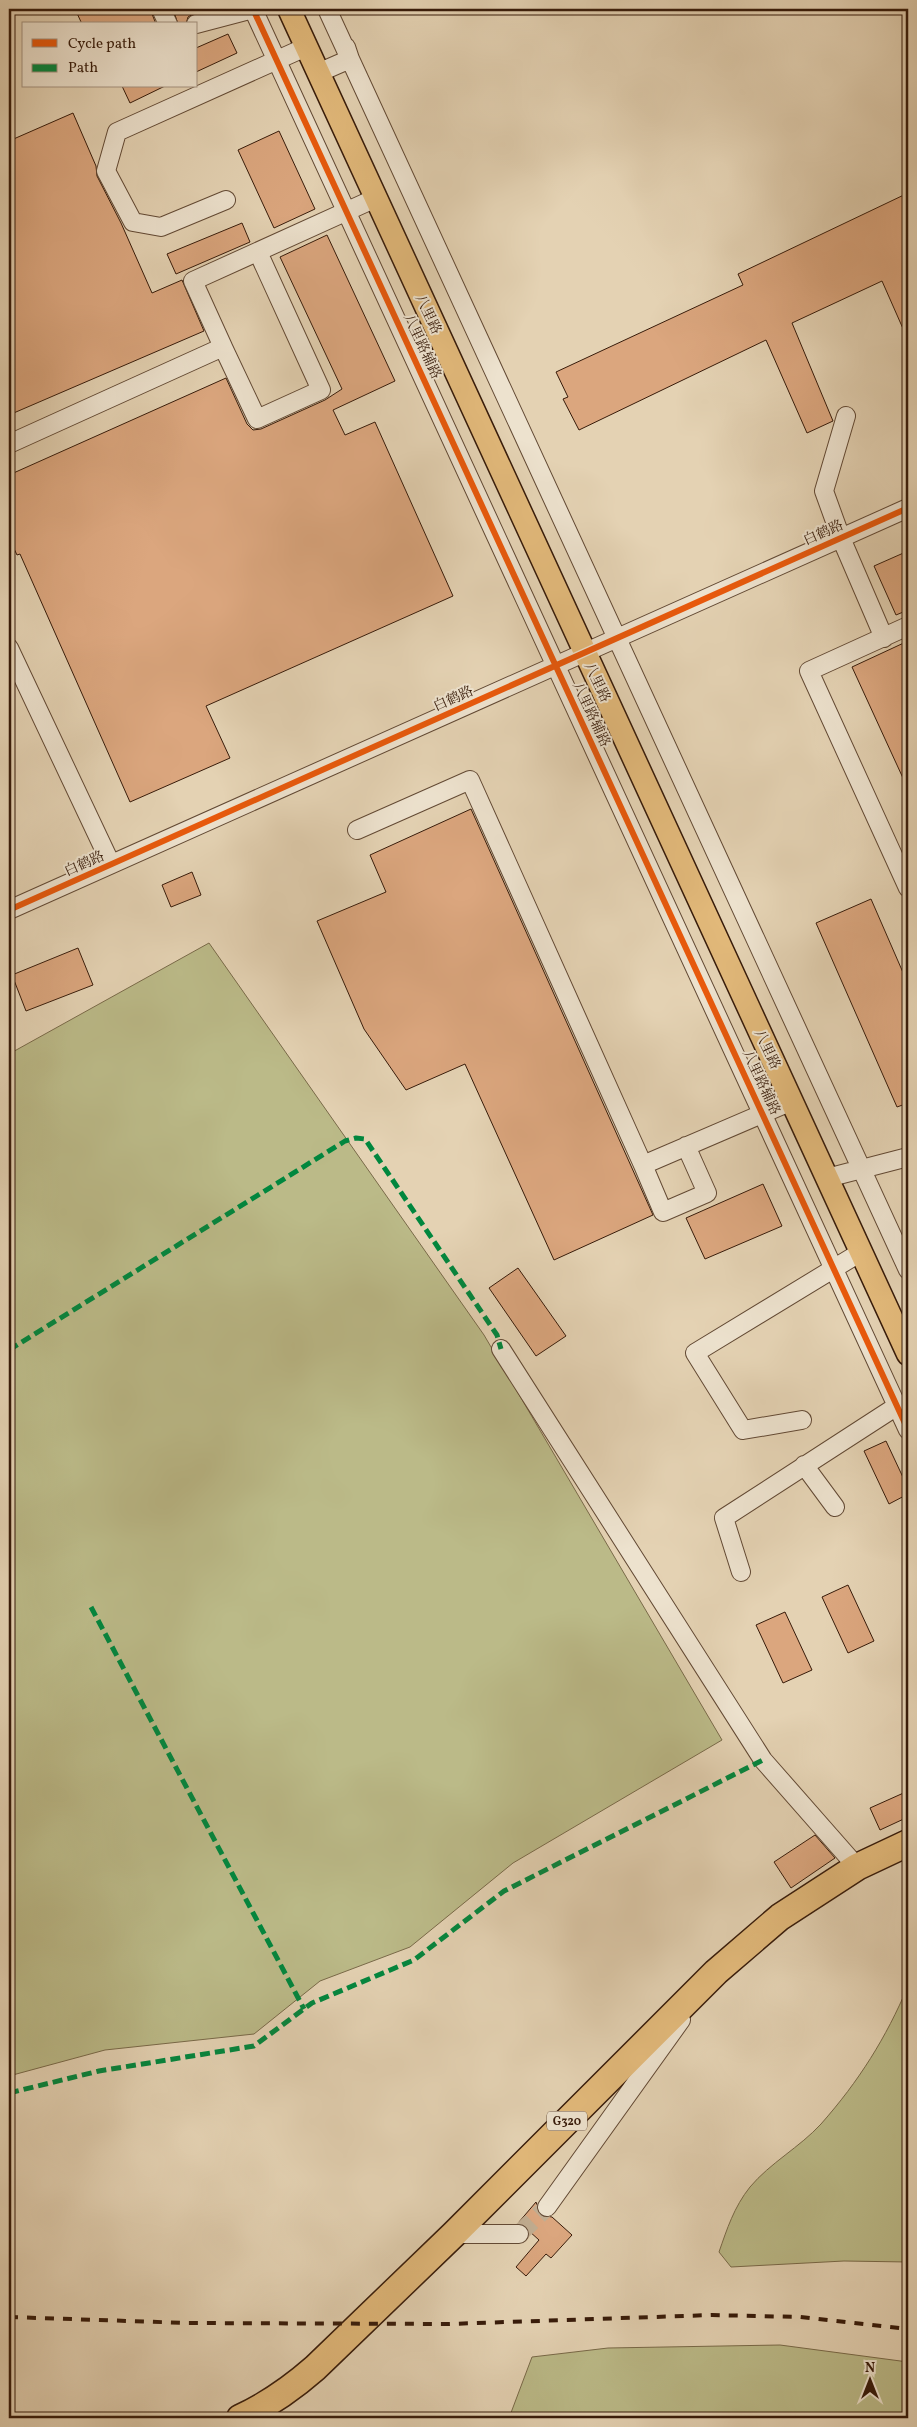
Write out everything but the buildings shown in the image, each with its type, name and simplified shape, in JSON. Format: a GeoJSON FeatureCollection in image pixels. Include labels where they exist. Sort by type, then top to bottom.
{"type":"FeatureCollection","features":[{"type":"Feature","properties":{"kind":"highway","name":"G320"},"geometry":{"type":"LineString","coordinates":[[240,2418],[266,2406],[297,2384],[454,2234],[716,1972],[780,1917],[857,1867],[908,1843]]}},
{"type":"Feature","properties":{"kind":"main road","name":"八里路"},"geometry":{"type":"LineString","coordinates":[[289,9],[908,1354]]}},
{"type":"Feature","properties":{"kind":"street"},"geometry":{"type":"LineString","coordinates":[[161,9],[167,22]]}},
{"type":"Feature","properties":{"kind":"street"},"geometry":{"type":"LineString","coordinates":[[198,23],[254,9]]}},
{"type":"Feature","properties":{"kind":"street","name":"八里路辅路"},"geometry":{"type":"LineString","coordinates":[[254,9],[908,1430]]}},
{"type":"Feature","properties":{"kind":"street"},"geometry":{"type":"LineString","coordinates":[[327,9],[908,1270]]}},
{"type":"Feature","properties":{"kind":"street"},"geometry":{"type":"LineString","coordinates":[[334,9],[350,59]]}},
{"type":"Feature","properties":{"kind":"street"},"geometry":{"type":"LineString","coordinates":[[226,200],[161,227],[133,222],[106,171],[117,132],[306,47]]}},
{"type":"Feature","properties":{"kind":"street"},"geometry":{"type":"LineString","coordinates":[[318,73],[350,59]]}},
{"type":"Feature","properties":{"kind":"street"},"geometry":{"type":"LineString","coordinates":[[258,252],[321,390],[257,419],[193,281],[376,198]]}},
{"type":"Feature","properties":{"kind":"street"},"geometry":{"type":"LineString","coordinates":[[9,444],[223,347]]}},
{"type":"Feature","properties":{"kind":"street"},"geometry":{"type":"LineString","coordinates":[[846,416],[824,491],[841,538],[884,638]]}},
{"type":"Feature","properties":{"kind":"street","name":"白鹤路"},"geometry":{"type":"LineString","coordinates":[[9,910],[908,508]]}},
{"type":"Feature","properties":{"kind":"street"},"geometry":{"type":"LineString","coordinates":[[908,626],[809,671],[903,863],[908,888]]}},
{"type":"Feature","properties":{"kind":"street"},"geometry":{"type":"LineString","coordinates":[[9,648],[111,864]]}},
{"type":"Feature","properties":{"kind":"street"},"geometry":{"type":"LineString","coordinates":[[357,830],[470,780],[663,1212],[707,1193],[686,1146]]}},
{"type":"Feature","properties":{"kind":"street"},"geometry":{"type":"LineString","coordinates":[[643,1165],[792,1101]]}},
{"type":"Feature","properties":{"kind":"street"},"geometry":{"type":"LineString","coordinates":[[827,1178],[908,1157]]}},
{"type":"Feature","properties":{"kind":"street"},"geometry":{"type":"LineString","coordinates":[[802,1420],[743,1430],[695,1352],[861,1252]]}},
{"type":"Feature","properties":{"kind":"street"},"geometry":{"type":"LineString","coordinates":[[501,1349],[763,1760],[857,1867]]}},
{"type":"Feature","properties":{"kind":"street"},"geometry":{"type":"LineString","coordinates":[[741,1572],[724,1518],[897,1406]]}},
{"type":"Feature","properties":{"kind":"street"},"geometry":{"type":"LineString","coordinates":[[804,1465],[835,1507]]}},
{"type":"Feature","properties":{"kind":"street"},"geometry":{"type":"LineString","coordinates":[[548,2207],[716,1972]]}},
{"type":"Feature","properties":{"kind":"street"},"geometry":{"type":"LineString","coordinates":[[454,2234],[519,2234]]}},
{"type":"Feature","properties":{"kind":"shaded area"},"geometry":{"type":"Polygon","coordinates":[[[209,943],[484,1335],[722,1740],[513,1863],[410,1947],[320,1981],[254,2034],[105,2050],[9,2076],[9,1054],[209,943]]]}},
{"type":"Feature","properties":{"kind":"shaded area"},"geometry":{"type":"Polygon","coordinates":[[[908,1986],[908,2262],[844,2261],[731,2267],[719,2252],[732,2218],[744,2195],[758,2178],[813,2132],[848,2092],[881,2041],[908,1986]]]}},
{"type":"Feature","properties":{"kind":"shaded area"},"geometry":{"type":"Polygon","coordinates":[[[780,2345],[908,2362],[908,2418],[509,2418],[532,2357],[608,2348],[780,2345]]]}},
{"type":"Feature","properties":{"kind":"tunnel"},"geometry":{"type":"LineString","coordinates":[[519,2234],[547,2207]]}},
{"type":"Feature","properties":{"kind":"railway"},"geometry":{"type":"LineString","coordinates":[[9,2317],[188,2323],[449,2324],[712,2315],[800,2317],[908,2329]]}},
{"type":"Feature","properties":{"kind":"marked path"},"geometry":{"type":"LineString","coordinates":[[9,1350],[345,1141],[356,1138],[365,1139],[497,1335],[501,1349]]}},
{"type":"Feature","properties":{"kind":"marked path"},"geometry":{"type":"LineString","coordinates":[[91,1607],[304,2009]]}},
{"type":"Feature","properties":{"kind":"marked path"},"geometry":{"type":"LineString","coordinates":[[9,2093],[99,2071],[254,2046],[312,2003],[414,1960],[504,1891],[763,1760]]}},
{"type":"Feature","properties":{"kind":"cycle path"},"geometry":{"type":"LineString","coordinates":[[253,9],[908,1430]]}},
{"type":"Feature","properties":{"kind":"cycle path"},"geometry":{"type":"LineString","coordinates":[[9,910],[908,508]]}}]}
